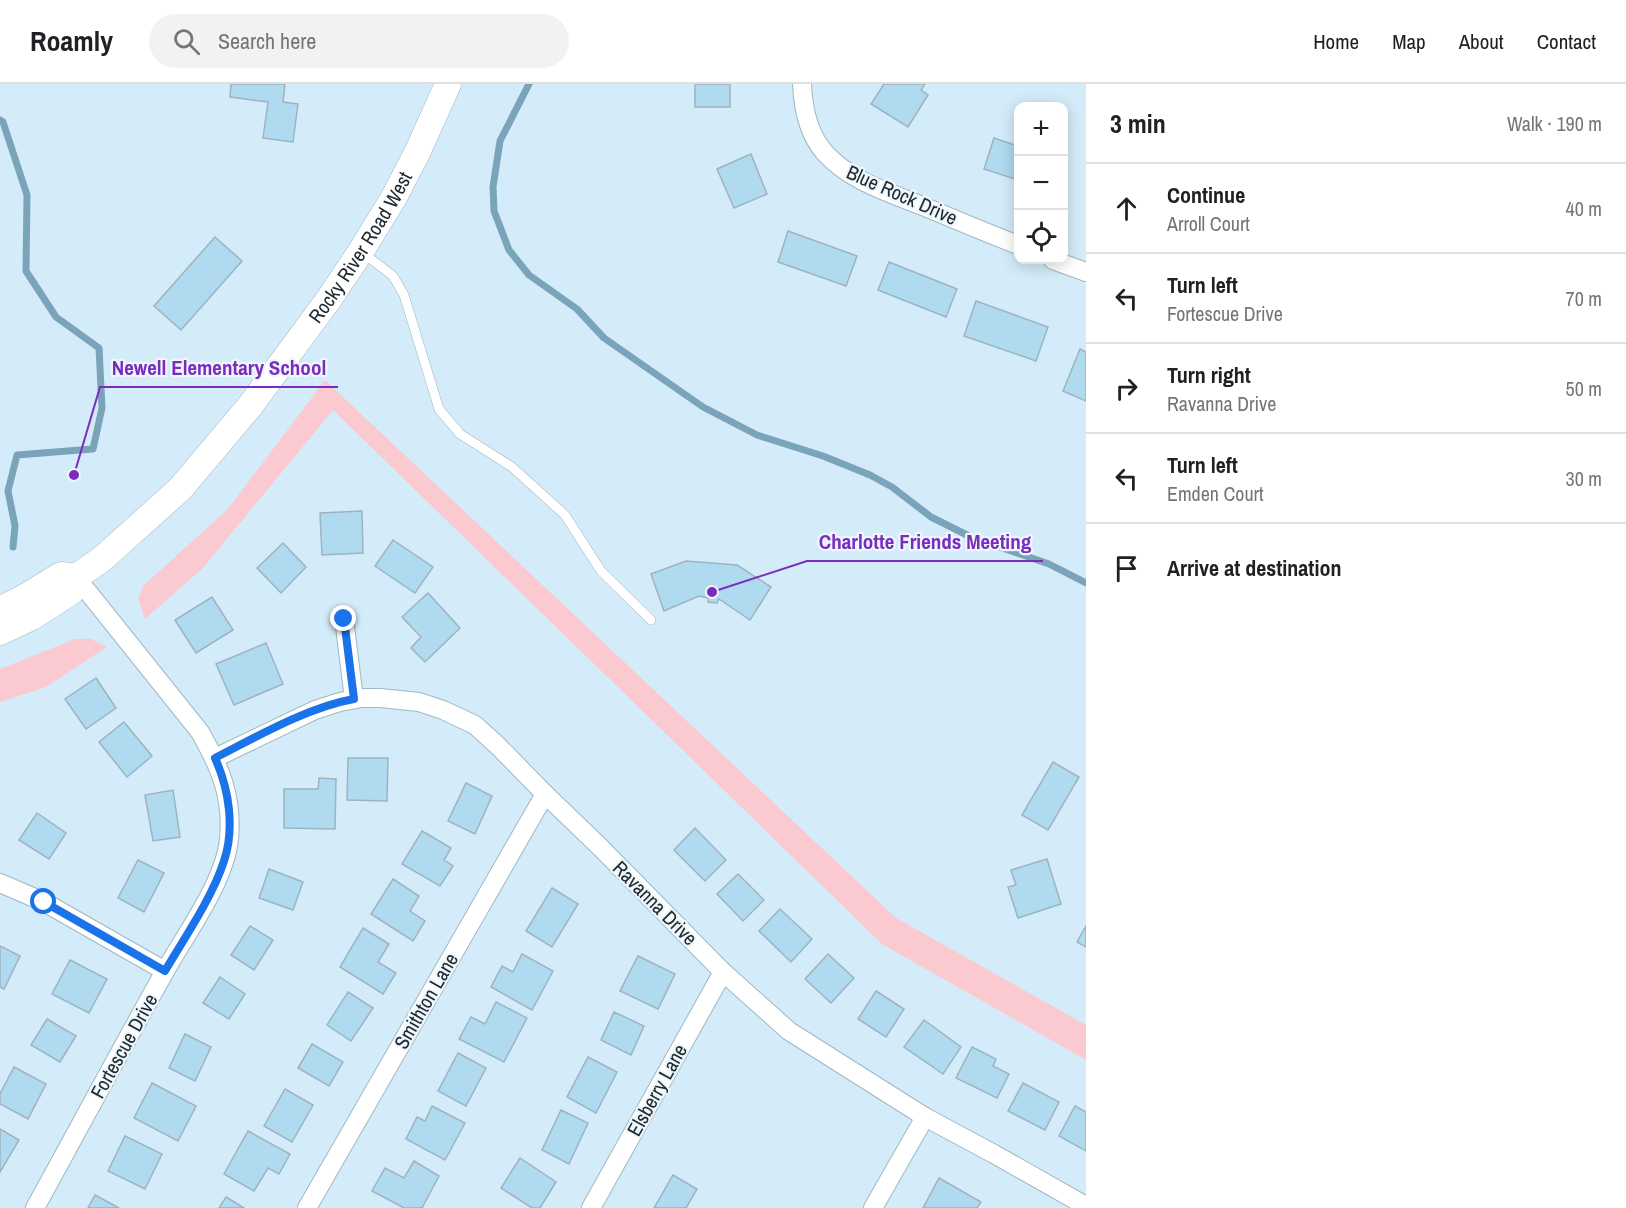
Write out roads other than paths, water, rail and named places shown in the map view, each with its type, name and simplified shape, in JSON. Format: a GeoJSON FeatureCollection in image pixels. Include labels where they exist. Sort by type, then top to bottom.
{"type":"FeatureCollection","features":[{"type":"Feature","properties":{"kind":"street","name":"Rocky River Road West"},"geometry":{"type":"LineString","coordinates":[[0,632],[32,617],[71,592],[76,577],[102,559],[180,489],[249,406],[329,299],[361,251],[393,199],[417,153],[448,84]]}},
{"type":"Feature","properties":{"kind":"street","name":"Blue Rock Drive"},"geometry":{"type":"LineString","coordinates":[[802,84],[804,110],[811,130],[824,152],[843,170],[854,177],[1014,243]]}},
{"type":"Feature","properties":{"kind":"street"},"geometry":{"type":"LineString","coordinates":[[1064,264],[1086,272]]}},
{"type":"Feature","properties":{"kind":"street","name":"Rocky River Road West"},"geometry":{"type":"LineString","coordinates":[[0,610],[61,575],[76,577]]}},
{"type":"Feature","properties":{"kind":"street","name":"Fortescue Drive"},"geometry":{"type":"LineString","coordinates":[[35,1208],[212,890],[224,861],[229,840],[227,794],[220,769],[200,732],[76,577]]}},
{"type":"Feature","properties":{"kind":"street"},"geometry":{"type":"LineString","coordinates":[[344,619],[354,699]]}},
{"type":"Feature","properties":{"kind":"street","name":"Ravanna Drive"},"geometry":{"type":"LineString","coordinates":[[215,758],[315,710],[354,699],[380,698],[419,702],[475,725],[723,972],[789,1031],[925,1117],[1086,1206]]}},
{"type":"Feature","properties":{"kind":"street","name":"Smithton Lane"},"geometry":{"type":"LineString","coordinates":[[307,1208],[545,794]]}},
{"type":"Feature","properties":{"kind":"street"},"geometry":{"type":"LineString","coordinates":[[0,883],[44,902],[165,971]]}},
{"type":"Feature","properties":{"kind":"street","name":"Elsberry Lane"},"geometry":{"type":"LineString","coordinates":[[591,1208],[723,972]]}},
{"type":"Feature","properties":{"kind":"street"},"geometry":{"type":"LineString","coordinates":[[873,1208],[925,1117]]}},
{"type":"Feature","properties":{"kind":"lane"},"geometry":{"type":"LineString","coordinates":[[361,251],[393,276],[404,295],[439,409],[460,434],[512,467],[565,515],[601,571],[651,620]]}},
{"type":"Feature","properties":{"kind":"waterway"},"geometry":{"type":"LineString","coordinates":[[529,84],[500,141],[493,187],[494,211],[509,250],[529,275],[577,309],[604,338],[703,407],[757,435],[823,456],[870,475],[892,487],[931,517],[971,537],[1049,564],[1086,583]]}},
{"type":"Feature","properties":{"kind":"waterway"},"geometry":{"type":"LineString","coordinates":[[0,120],[3,122],[27,195],[26,271],[56,317],[99,348],[102,408],[93,449],[17,455],[8,491],[15,526],[13,547]]}},
{"type":"Feature","properties":{"kind":"place","name":"Newell Elementary School"},"geometry":{"type":"Point","coordinates":[74,475]}},
{"type":"Feature","properties":{"kind":"place","name":"Charlotte Friends Meeting"},"geometry":{"type":"Point","coordinates":[712,592]}}]}
